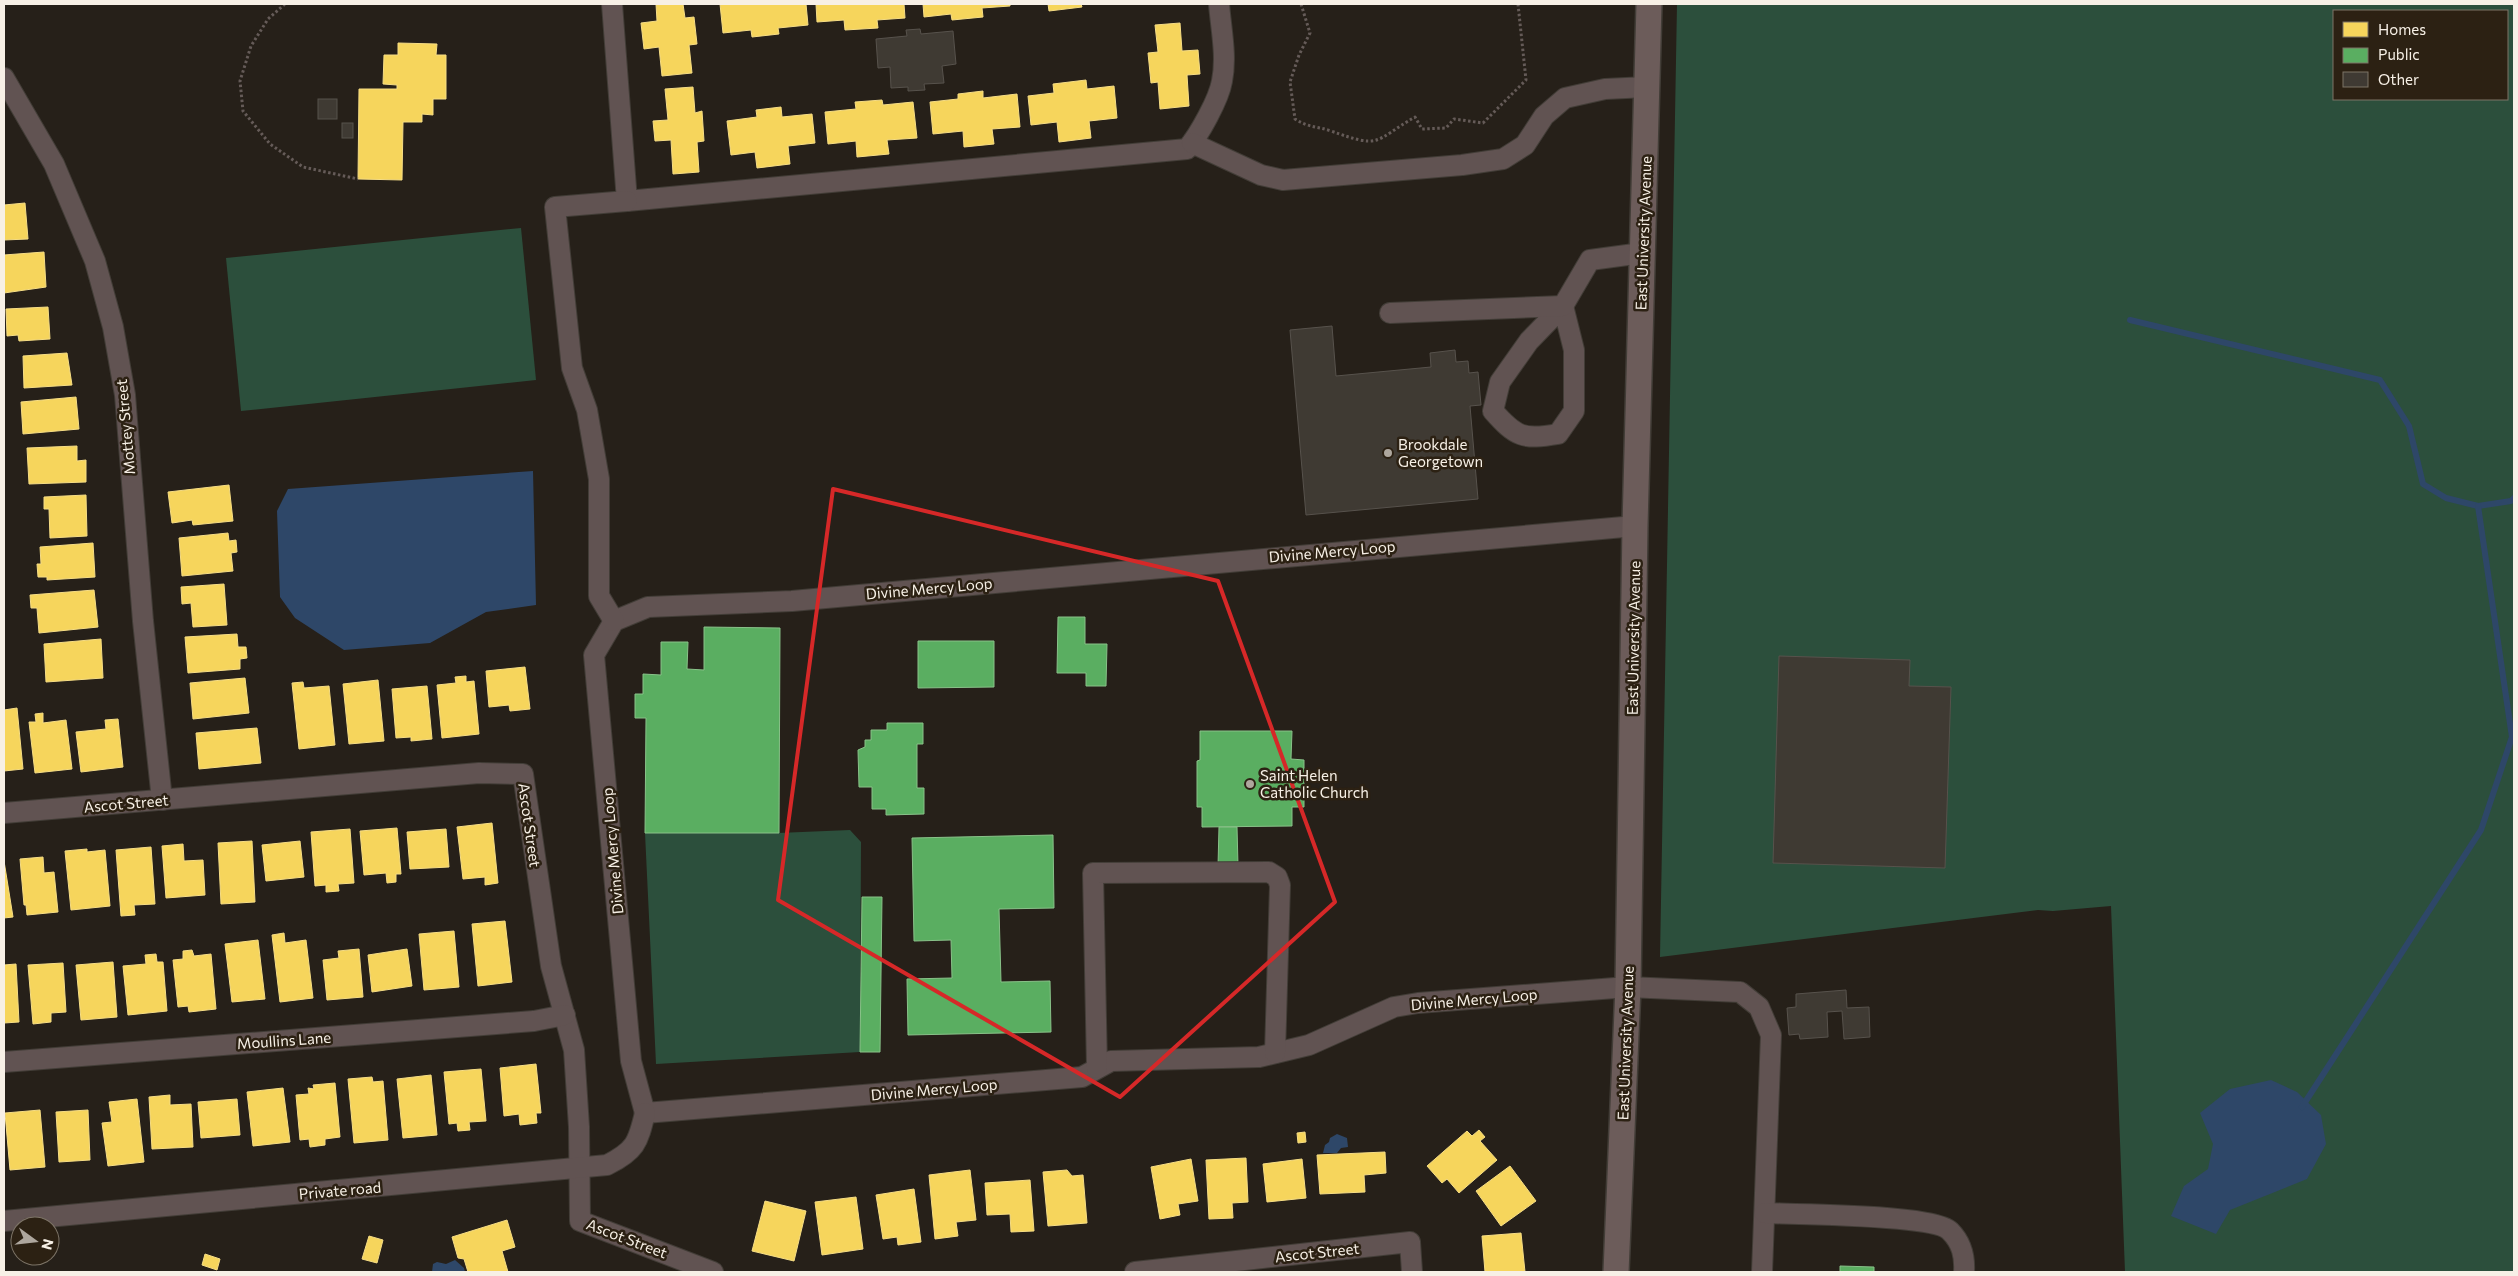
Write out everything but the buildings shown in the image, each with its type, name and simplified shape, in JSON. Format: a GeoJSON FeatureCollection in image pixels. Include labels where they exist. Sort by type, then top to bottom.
{"type":"FeatureCollection","features":[{"type":"Feature","properties":{"kind":"main road","name":"East University Avenue"},"geometry":{"type":"LineString","coordinates":[[1616,1272],[1628,987],[1635,526],[1649,4]]}},
{"type":"Feature","properties":{"kind":"street"},"geometry":{"type":"LineString","coordinates":[[612,4],[627,201]]}},
{"type":"Feature","properties":{"kind":"street"},"geometry":{"type":"LineString","coordinates":[[614,621],[599,596],[600,479],[587,410],[572,368],[555,207],[1186,149],[1198,135],[1222,82],[1224,62],[1219,4]]}},
{"type":"Feature","properties":{"kind":"street","name":"Mottey Street"},"geometry":{"type":"LineString","coordinates":[[4,78],[54,164],[95,261],[113,327],[125,395],[142,611],[162,800]]}},
{"type":"Feature","properties":{"kind":"street"},"geometry":{"type":"LineString","coordinates":[[1192,142],[1261,175],[1283,180],[1462,165],[1503,159],[1525,145],[1544,116],[1566,98],[1605,89],[1647,87]]}},
{"type":"Feature","properties":{"kind":"street"},"geometry":{"type":"LineString","coordinates":[[1563,306],[1574,350],[1574,411],[1558,434],[1532,439],[1509,429],[1493,411],[1500,382],[1529,341],[1563,306],[1590,260],[1642,253]]}},
{"type":"Feature","properties":{"kind":"street"},"geometry":{"type":"LineString","coordinates":[[1390,313],[1563,306]]}},
{"type":"Feature","properties":{"kind":"street","name":"Divine Mercy Loop"},"geometry":{"type":"LineString","coordinates":[[1635,526],[1346,550],[792,601],[648,607],[614,621],[594,655],[631,1061],[645,1113],[1082,1077],[1111,1061],[1259,1056],[1309,1045],[1394,1007],[1418,1003],[1628,987],[1740,992],[1759,1007],[1771,1034],[1762,1272]]}},
{"type":"Feature","properties":{"kind":"street","name":"Ascot Street"},"geometry":{"type":"LineString","coordinates":[[4,813],[478,773],[523,774],[551,966],[574,1050],[580,1221],[713,1272]]}},
{"type":"Feature","properties":{"kind":"street"},"geometry":{"type":"LineString","coordinates":[[1097,1068],[1093,873],[1269,872],[1277,877],[1280,885],[1275,1052]]}},
{"type":"Feature","properties":{"kind":"street","name":"Moullins Lane"},"geometry":{"type":"LineString","coordinates":[[4,1062],[534,1021],[565,1015]]}},
{"type":"Feature","properties":{"kind":"street","name":"Private road"},"geometry":{"type":"LineString","coordinates":[[4,1221],[607,1165],[626,1155],[638,1140],[645,1113]]}},
{"type":"Feature","properties":{"kind":"street"},"geometry":{"type":"LineString","coordinates":[[1765,1213],[1924,1220],[1949,1229],[1965,1253],[1964,1272]]}},
{"type":"Feature","properties":{"kind":"street","name":"Ascot Street"},"geometry":{"type":"LineString","coordinates":[[1135,1272],[1410,1242],[1412,1272]]}},
{"type":"Feature","properties":{"kind":"path"},"geometry":{"type":"LineString","coordinates":[[285,4],[268,19],[251,46],[240,81],[243,111],[270,144],[303,167],[358,179]]}},
{"type":"Feature","properties":{"kind":"path"},"geometry":{"type":"LineString","coordinates":[[1302,4],[1310,33],[1299,55],[1290,82],[1295,119],[1308,127],[1330,130],[1347,138],[1368,142],[1382,140],[1415,117],[1422,128],[1446,128],[1454,119],[1482,123],[1526,80],[1518,4]]}},
{"type":"Feature","properties":{"kind":"highlighted area"},"geometry":{"type":"Polygon","coordinates":[[[833,489],[1218,581],[1335,902],[1120,1097],[778,900],[833,489]]]}},
{"type":"Feature","properties":{"kind":"green space"},"geometry":{"type":"Polygon","coordinates":[[[1677,4],[2514,4],[2514,1272],[2125,1272],[2111,906],[2053,911],[2038,910],[1660,957],[1677,4]]]}},
{"type":"Feature","properties":{"kind":"green space"},"geometry":{"type":"Polygon","coordinates":[[[521,228],[536,380],[241,411],[226,258],[521,228]]]}},
{"type":"Feature","properties":{"kind":"green space"},"geometry":{"type":"Polygon","coordinates":[[[850,830],[861,842],[860,1052],[656,1064],[645,833],[778,833],[850,830]]]}},
{"type":"Feature","properties":{"kind":"water"},"geometry":{"type":"Polygon","coordinates":[[[533,471],[536,605],[486,612],[430,643],[344,650],[295,618],[280,597],[277,511],[288,489],[533,471]]]}},
{"type":"Feature","properties":{"kind":"water"},"geometry":{"type":"Polygon","coordinates":[[[2271,1080],[2297,1092],[2321,1115],[2326,1144],[2307,1179],[2230,1210],[2216,1234],[2171,1216],[2184,1186],[2208,1169],[2213,1144],[2200,1113],[2230,1089],[2271,1080]]]}},
{"type":"Feature","properties":{"kind":"water"},"geometry":{"type":"Polygon","coordinates":[[[1337,1134],[1347,1138],[1348,1147],[1341,1148],[1337,1153],[1323,1153],[1325,1145],[1329,1142],[1330,1138],[1337,1134]]]}},
{"type":"Feature","properties":{"kind":"water"},"geometry":{"type":"Polygon","coordinates":[[[455,1260],[464,1268],[465,1272],[432,1272],[433,1264],[437,1262],[446,1264],[455,1260]]]}},
{"type":"Feature","properties":{"kind":"waterway"},"geometry":{"type":"LineString","coordinates":[[2130,320],[2380,380],[2409,426],[2423,484],[2446,498],[2478,506],[2511,501],[2514,498]]}},
{"type":"Feature","properties":{"kind":"waterway"},"geometry":{"type":"LineString","coordinates":[[2302,1107],[2481,830],[2512,737],[2478,506]]}},
{"type":"Feature","properties":{"kind":"place","name":"Brookdale Georgetown"},"geometry":{"type":"Point","coordinates":[1388,453]}},
{"type":"Feature","properties":{"kind":"place","name":"Saint Helen Catholic Church"},"geometry":{"type":"Point","coordinates":[1250,784]}}]}
